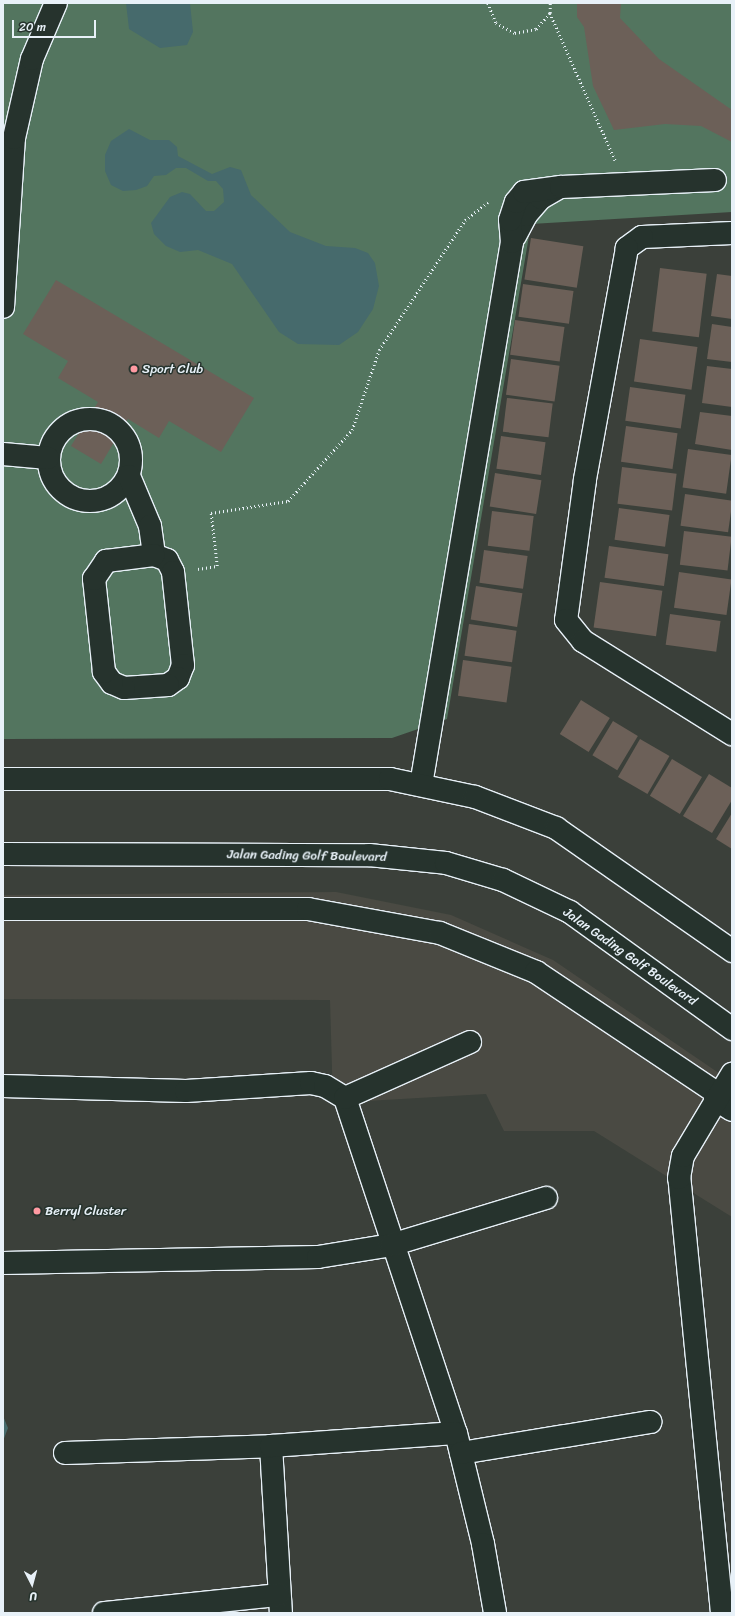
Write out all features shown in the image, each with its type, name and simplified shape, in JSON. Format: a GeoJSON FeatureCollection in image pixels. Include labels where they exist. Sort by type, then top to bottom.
{"type":"FeatureCollection","features":[{"type":"Feature","properties":{"kind":"street"},"geometry":{"type":"LineString","coordinates":[[3,307],[14,138],[32,59],[56,3]]}},
{"type":"Feature","properties":{"kind":"street"},"geometry":{"type":"LineString","coordinates":[[421,785],[512,242],[526,215],[541,198],[561,187],[625,182],[715,180]]}},
{"type":"Feature","properties":{"kind":"street"},"geometry":{"type":"LineString","coordinates":[[732,232],[642,236],[627,248],[585,480],[566,620],[583,641],[732,734]]}},
{"type":"Feature","properties":{"kind":"street"},"geometry":{"type":"LineString","coordinates":[[91,418],[107,422],[120,431],[129,445],[132,460],[129,476],[117,492],[106,498],[80,501],[63,492],[51,477],[48,458],[52,443],[61,430],[75,421],[91,418]]}},
{"type":"Feature","properties":{"kind":"street"},"geometry":{"type":"LineString","coordinates":[[3,454],[48,458]]}},
{"type":"Feature","properties":{"kind":"street"},"geometry":{"type":"LineString","coordinates":[[129,476],[150,526],[154,555]]}},
{"type":"Feature","properties":{"kind":"street"},"geometry":{"type":"LineString","coordinates":[[154,555],[167,560],[173,572],[184,665],[178,678],[168,685],[146,687],[124,688],[112,683],[104,672],[94,578],[106,561],[154,555]]}},
{"type":"Feature","properties":{"kind":"street"},"geometry":{"type":"LineString","coordinates":[[3,779],[390,779],[475,797],[556,828],[732,951]]}},
{"type":"Feature","properties":{"kind":"street","name":"Jalan Gading Golf Boulevard"},"geometry":{"type":"LineString","coordinates":[[3,854],[369,855],[446,863],[503,880],[570,912],[732,1029]]}},
{"type":"Feature","properties":{"kind":"street"},"geometry":{"type":"LineString","coordinates":[[3,909],[308,909],[440,933],[536,972],[722,1101]]}},
{"type":"Feature","properties":{"kind":"street"},"geometry":{"type":"LineString","coordinates":[[345,1098],[470,1042]]}},
{"type":"Feature","properties":{"kind":"street"},"geometry":{"type":"LineString","coordinates":[[722,1613],[679,1178],[683,1156],[722,1101],[732,1074]]}},
{"type":"Feature","properties":{"kind":"street"},"geometry":{"type":"LineString","coordinates":[[3,1086],[186,1090],[312,1083],[325,1086],[345,1098],[391,1245],[459,1443],[484,1544],[495,1613]]}},
{"type":"Feature","properties":{"kind":"street"},"geometry":{"type":"LineString","coordinates":[[3,1262],[318,1257],[391,1245],[546,1198]]}},
{"type":"Feature","properties":{"kind":"street"},"geometry":{"type":"LineString","coordinates":[[65,1453],[271,1446],[459,1443],[650,1422]]}},
{"type":"Feature","properties":{"kind":"street"},"geometry":{"type":"LineString","coordinates":[[104,1613],[280,1604],[271,1446]]}},
{"type":"Feature","properties":{"kind":"path"},"geometry":{"type":"LineString","coordinates":[[488,3],[496,22],[515,33],[536,29],[550,13]]}},
{"type":"Feature","properties":{"kind":"path"},"geometry":{"type":"LineString","coordinates":[[550,3],[550,13],[625,182]]}},
{"type":"Feature","properties":{"kind":"path"},"geometry":{"type":"LineString","coordinates":[[173,572],[216,566],[211,513],[288,501],[352,430],[379,350],[465,220],[490,201]]}},
{"type":"Feature","properties":{"kind":"shaded area"},"geometry":{"type":"Polygon","coordinates":[[[336,892],[451,915],[553,960],[732,1082],[732,1217],[594,1131],[504,1131],[486,1094],[333,1103],[330,1000],[3,999],[3,895],[336,892]]]}},
{"type":"Feature","properties":{"kind":"green space"},"geometry":{"type":"Polygon","coordinates":[[[3,3],[732,3],[732,212],[531,224],[447,719],[392,738],[3,739],[3,3]]]}},
{"type":"Feature","properties":{"kind":"water"},"geometry":{"type":"Polygon","coordinates":[[[126,3],[190,3],[193,32],[187,45],[160,48],[129,29],[126,3]]]}},
{"type":"Feature","properties":{"kind":"water"},"geometry":{"type":"Polygon","coordinates":[[[129,129],[150,140],[169,140],[177,147],[178,156],[212,174],[230,167],[241,170],[251,195],[290,232],[326,246],[355,248],[368,253],[375,263],[379,286],[373,309],[358,332],[339,345],[298,344],[279,332],[232,264],[198,250],[180,252],[166,246],[154,234],[151,223],[170,197],[182,192],[190,194],[206,211],[214,211],[224,202],[223,189],[216,181],[208,181],[186,168],[176,168],[166,175],[154,176],[147,186],[136,190],[123,191],[111,185],[105,171],[105,155],[111,141],[129,129]]]}},
{"type":"Feature","properties":{"kind":"water"},"geometry":{"type":"Polygon","coordinates":[[[3,1416],[8,1428],[3,1441],[3,1416]]]}},
{"type":"Feature","properties":{"kind":"building"},"geometry":{"type":"Polygon","coordinates":[[[577,3],[621,3],[620,18],[659,59],[732,110],[732,142],[701,126],[665,124],[614,130],[593,86],[584,27],[577,17],[577,3]]]}},
{"type":"Feature","properties":{"kind":"building"},"geometry":{"type":"Polygon","coordinates":[[[531,238],[583,246],[577,288],[524,279],[531,238]]]}},
{"type":"Feature","properties":{"kind":"building"},"geometry":{"type":"Polygon","coordinates":[[[660,268],[707,274],[699,337],[652,332],[660,268]]]}},
{"type":"Feature","properties":{"kind":"building"},"geometry":{"type":"Polygon","coordinates":[[[717,274],[732,276],[732,319],[711,316],[717,274]]]}},
{"type":"Feature","properties":{"kind":"building","name":"Sport Club"},"geometry":{"type":"Polygon","coordinates":[[[56,280],[254,398],[221,452],[169,421],[159,438],[128,419],[101,464],[71,446],[98,402],[58,378],[68,361],[23,334],[56,280]]]}},
{"type":"Feature","properties":{"kind":"building"},"geometry":{"type":"Polygon","coordinates":[[[523,284],[574,291],[569,324],[518,317],[523,284]]]}},
{"type":"Feature","properties":{"kind":"building"},"geometry":{"type":"Polygon","coordinates":[[[515,320],[565,327],[560,362],[510,355],[515,320]]]}},
{"type":"Feature","properties":{"kind":"building"},"geometry":{"type":"Polygon","coordinates":[[[712,324],[732,327],[732,362],[707,359],[712,324]]]}},
{"type":"Feature","properties":{"kind":"building"},"geometry":{"type":"Polygon","coordinates":[[[640,339],[697,347],[691,390],[634,382],[640,339]]]}},
{"type":"Feature","properties":{"kind":"building"},"geometry":{"type":"Polygon","coordinates":[[[511,359],[560,366],[555,401],[506,395],[511,359]]]}},
{"type":"Feature","properties":{"kind":"building"},"geometry":{"type":"Polygon","coordinates":[[[707,366],[732,369],[732,407],[702,403],[707,366]]]}},
{"type":"Feature","properties":{"kind":"building"},"geometry":{"type":"Polygon","coordinates":[[[630,387],[685,395],[681,428],[625,421],[630,387]]]}},
{"type":"Feature","properties":{"kind":"building"},"geometry":{"type":"Polygon","coordinates":[[[507,398],[553,404],[549,437],[503,432],[507,398]]]}},
{"type":"Feature","properties":{"kind":"building"},"geometry":{"type":"Polygon","coordinates":[[[700,412],[732,416],[732,450],[695,444],[700,412]]]}},
{"type":"Feature","properties":{"kind":"building"},"geometry":{"type":"Polygon","coordinates":[[[626,426],[677,433],[672,469],[621,462],[626,426]]]}},
{"type":"Feature","properties":{"kind":"building"},"geometry":{"type":"Polygon","coordinates":[[[501,436],[546,442],[541,475],[496,469],[501,436]]]}},
{"type":"Feature","properties":{"kind":"building"},"geometry":{"type":"Polygon","coordinates":[[[688,449],[732,455],[726,494],[683,488],[688,449]]]}},
{"type":"Feature","properties":{"kind":"building"},"geometry":{"type":"Polygon","coordinates":[[[622,467],[677,474],[672,510],[617,504],[622,467]]]}},
{"type":"Feature","properties":{"kind":"building"},"geometry":{"type":"Polygon","coordinates":[[[495,473],[541,480],[536,514],[490,507],[495,473]]]}},
{"type":"Feature","properties":{"kind":"building"},"geometry":{"type":"Polygon","coordinates":[[[685,494],[732,501],[728,532],[681,526],[685,494]]]}},
{"type":"Feature","properties":{"kind":"building"},"geometry":{"type":"Polygon","coordinates":[[[619,508],[670,515],[665,547],[615,540],[619,508]]]}},
{"type":"Feature","properties":{"kind":"building"},"geometry":{"type":"Polygon","coordinates":[[[492,511],[534,516],[529,551],[488,546],[492,511]]]}},
{"type":"Feature","properties":{"kind":"building"},"geometry":{"type":"Polygon","coordinates":[[[684,531],[732,537],[727,571],[680,565],[684,531]]]}},
{"type":"Feature","properties":{"kind":"building"},"geometry":{"type":"Polygon","coordinates":[[[609,546],[668,554],[664,586],[605,578],[609,546]]]}},
{"type":"Feature","properties":{"kind":"building"},"geometry":{"type":"Polygon","coordinates":[[[484,550],[528,556],[523,589],[479,583],[484,550]]]}},
{"type":"Feature","properties":{"kind":"building"},"geometry":{"type":"Polygon","coordinates":[[[679,572],[731,579],[726,615],[674,608],[679,572]]]}},
{"type":"Feature","properties":{"kind":"building"},"geometry":{"type":"Polygon","coordinates":[[[600,582],[662,591],[656,636],[594,628],[600,582]]]}},
{"type":"Feature","properties":{"kind":"building"},"geometry":{"type":"Polygon","coordinates":[[[476,586],[522,593],[517,627],[471,620],[476,586]]]}},
{"type":"Feature","properties":{"kind":"building"},"geometry":{"type":"Polygon","coordinates":[[[670,614],[721,621],[716,652],[666,645],[670,614]]]}},
{"type":"Feature","properties":{"kind":"building"},"geometry":{"type":"Polygon","coordinates":[[[469,624],[517,631],[512,662],[465,656],[469,624]]]}},
{"type":"Feature","properties":{"kind":"building"},"geometry":{"type":"Polygon","coordinates":[[[463,660],[512,667],[507,702],[458,696],[463,660]]]}},
{"type":"Feature","properties":{"kind":"building"},"geometry":{"type":"Polygon","coordinates":[[[581,700],[610,718],[589,752],[560,734],[581,700]]]}},
{"type":"Feature","properties":{"kind":"building"},"geometry":{"type":"Polygon","coordinates":[[[613,721],[638,736],[617,770],[592,755],[613,721]]]}},
{"type":"Feature","properties":{"kind":"building"},"geometry":{"type":"Polygon","coordinates":[[[640,739],[669,756],[647,794],[618,777],[640,739]]]}},
{"type":"Feature","properties":{"kind":"building"},"geometry":{"type":"Polygon","coordinates":[[[672,759],[702,777],[680,814],[650,796],[672,759]]]}},
{"type":"Feature","properties":{"kind":"building"},"geometry":{"type":"Polygon","coordinates":[[[709,774],[732,788],[732,800],[712,833],[683,816],[709,774]]]}},
{"type":"Feature","properties":{"kind":"building"},"geometry":{"type":"Polygon","coordinates":[[[732,813],[732,849],[716,839],[732,813]]]}},
{"type":"Feature","properties":{"kind":"place","name":"Sport Club"},"geometry":{"type":"Point","coordinates":[134,369]}},
{"type":"Feature","properties":{"kind":"place","name":"Berryl Cluster"},"geometry":{"type":"Point","coordinates":[37,1211]}}]}
